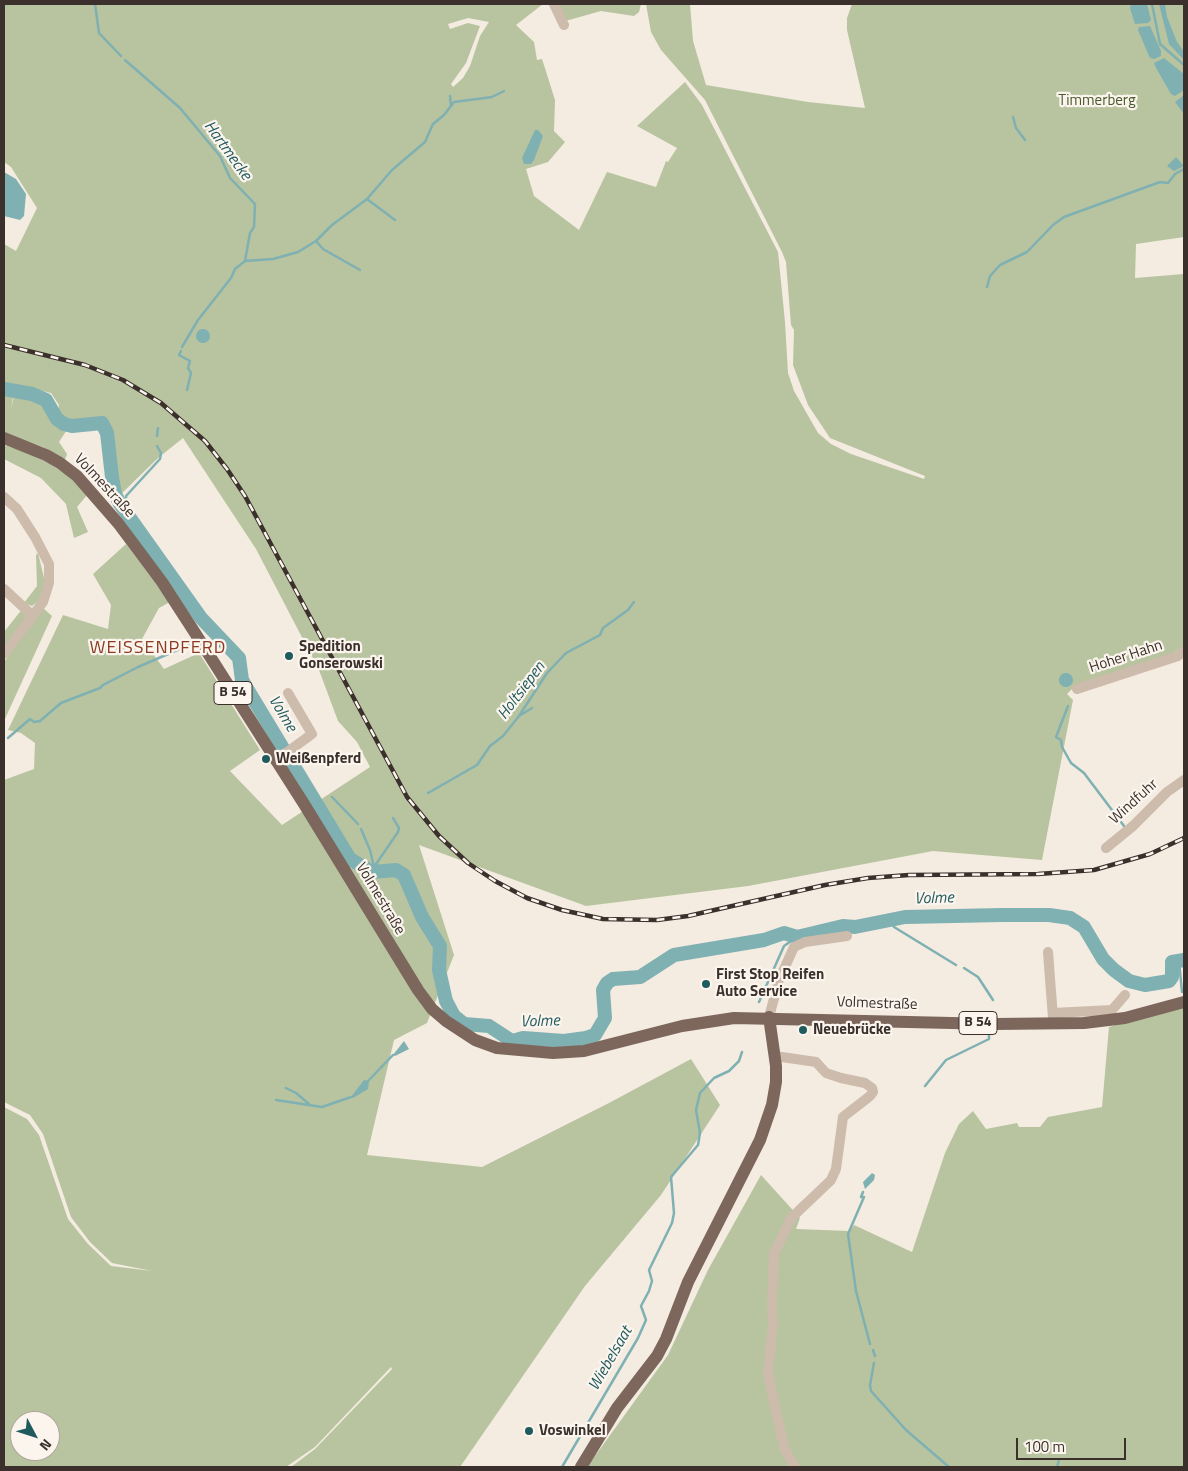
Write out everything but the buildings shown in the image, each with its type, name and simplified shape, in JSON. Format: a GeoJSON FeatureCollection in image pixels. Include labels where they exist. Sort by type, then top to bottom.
{"type":"FeatureCollection","features":[{"type":"Feature","properties":{"kind":"main road","name":"Volmestraße"},"geometry":{"type":"LineString","coordinates":[[4,438],[46,455],[76,476],[118,523],[162,582],[278,759],[400,963],[432,1009],[455,1028],[497,1048],[552,1053],[609,1046],[682,1026],[734,1018],[1053,1018],[1107,1021],[1184,1002]]}},
{"type":"Feature","properties":{"kind":"main road"},"geometry":{"type":"LineString","coordinates":[[581,1467],[617,1408],[657,1356],[666,1339],[688,1282],[751,1161],[767,1123],[774,1094],[775,1056],[770,1017]]}},
{"type":"Feature","properties":{"kind":"street"},"geometry":{"type":"LineString","coordinates":[[554,4],[564,25]]}},
{"type":"Feature","properties":{"kind":"street"},"geometry":{"type":"LineString","coordinates":[[4,497],[17,509],[49,564],[47,593],[33,616],[4,654]]}},
{"type":"Feature","properties":{"kind":"street"},"geometry":{"type":"LineString","coordinates":[[4,589],[33,616]]}},
{"type":"Feature","properties":{"kind":"street","name":"Hoher Hahn"},"geometry":{"type":"LineString","coordinates":[[1077,689],[1178,656],[1184,651]]}},
{"type":"Feature","properties":{"kind":"street"},"geometry":{"type":"LineString","coordinates":[[278,759],[312,734],[288,693]]}},
{"type":"Feature","properties":{"kind":"street","name":"Windfuhr"},"geometry":{"type":"LineString","coordinates":[[1106,848],[1133,826],[1167,792],[1184,780]]}},
{"type":"Feature","properties":{"kind":"street"},"geometry":{"type":"LineString","coordinates":[[770,1017],[779,980],[794,947],[805,942],[847,936]]}},
{"type":"Feature","properties":{"kind":"street"},"geometry":{"type":"LineString","coordinates":[[1048,952],[1053,1018],[1112,1010],[1125,995]]}},
{"type":"Feature","properties":{"kind":"street"},"geometry":{"type":"LineString","coordinates":[[775,1056],[816,1062],[826,1073],[865,1083],[872,1088],[873,1092],[843,1117],[836,1169],[831,1180],[791,1218],[774,1254],[772,1305],[774,1323],[768,1374],[784,1448],[795,1467]]}},
{"type":"Feature","properties":{"kind":"green space","name":"Timmerberg"},"geometry":{"type":"Polygon","coordinates":[[[4,4],[543,4],[516,25],[534,42],[537,60],[542,59],[555,100],[554,131],[565,142],[548,162],[526,169],[534,196],[579,230],[607,172],[656,187],[666,161],[668,162],[677,148],[637,126],[685,82],[702,105],[778,252],[788,373],[794,391],[818,433],[831,444],[851,454],[924,479],[925,476],[830,438],[808,405],[793,365],[794,330],[791,325],[786,262],[782,252],[705,100],[661,50],[651,32],[646,4],[690,4],[693,41],[706,85],[808,102],[865,108],[847,30],[847,18],[852,4],[1184,4],[1184,237],[1136,244],[1135,278],[1184,274],[1184,646],[1170,655],[1074,687],[1067,694],[1073,700],[1042,860],[933,851],[748,886],[586,906],[419,845],[454,955],[427,1023],[394,1040],[367,1155],[482,1167],[691,1059],[720,1105],[661,1195],[585,1286],[460,1467],[291,1467],[315,1449],[392,1369],[391,1367],[315,1447],[286,1467],[4,1467],[4,1107],[27,1119],[39,1135],[68,1219],[88,1244],[111,1266],[152,1271],[112,1263],[90,1242],[71,1217],[43,1134],[30,1115],[4,1102],[4,780],[34,769],[35,743],[21,733],[8,730],[63,615],[108,629],[111,605],[93,574],[126,544],[170,602],[159,608],[142,639],[164,669],[199,653],[260,750],[230,771],[282,825],[370,767],[357,742],[338,721],[319,670],[256,549],[183,438],[158,458],[119,496],[107,472],[107,443],[103,430],[96,421],[72,422],[59,442],[67,454],[65,460],[43,447],[4,433],[4,394],[13,397],[11,409],[16,387],[35,393],[57,418],[59,405],[51,393],[4,382],[4,244],[16,251],[37,208],[11,167],[4,162],[4,4]],[[468,18],[448,24],[450,29],[468,23],[480,26],[466,63],[451,84],[453,87],[463,78],[470,66],[480,36],[489,22],[468,18]]]}},
{"type":"Feature","properties":{"kind":"green space"},"geometry":{"type":"Polygon","coordinates":[[[559,4],[641,4],[639,12],[634,16],[601,11],[565,20],[559,4]]]}},
{"type":"Feature","properties":{"kind":"green space"},"geometry":{"type":"Polygon","coordinates":[[[4,445],[27,452],[50,464],[70,477],[88,494],[77,507],[88,532],[74,538],[66,504],[41,478],[4,459],[4,445]]]}},
{"type":"Feature","properties":{"kind":"green space"},"geometry":{"type":"Polygon","coordinates":[[[38,553],[45,582],[40,600],[32,606],[24,603],[37,586],[36,555],[38,553]]]}},
{"type":"Feature","properties":{"kind":"green space"},"geometry":{"type":"Polygon","coordinates":[[[23,608],[31,614],[4,653],[4,632],[23,608]]]}},
{"type":"Feature","properties":{"kind":"green space"},"geometry":{"type":"Polygon","coordinates":[[[43,608],[52,616],[4,721],[4,662],[43,608]]]}},
{"type":"Feature","properties":{"kind":"green space"},"geometry":{"type":"Polygon","coordinates":[[[1184,1005],[1184,1467],[587,1467],[668,1355],[708,1270],[761,1175],[800,1218],[796,1229],[849,1231],[854,1225],[912,1252],[945,1153],[959,1124],[973,1111],[986,1129],[1017,1123],[1019,1127],[1040,1127],[1048,1117],[1102,1107],[1109,1027],[1184,1005]]]}},
{"type":"Feature","properties":{"kind":"water"},"geometry":{"type":"Polygon","coordinates":[[[1131,4],[1147,4],[1151,20],[1148,23],[1135,24],[1130,8],[1131,4]]]}},
{"type":"Feature","properties":{"kind":"water"},"geometry":{"type":"Polygon","coordinates":[[[1159,4],[1165,4],[1167,17],[1177,42],[1184,52],[1184,60],[1169,44],[1159,4]]]}},
{"type":"Feature","properties":{"kind":"water"},"geometry":{"type":"Polygon","coordinates":[[[1150,26],[1161,51],[1161,56],[1154,59],[1150,58],[1138,30],[1139,27],[1150,26]]]}},
{"type":"Feature","properties":{"kind":"water"},"geometry":{"type":"Polygon","coordinates":[[[1164,58],[1184,74],[1184,90],[1175,96],[1171,94],[1154,63],[1164,58]]]}},
{"type":"Feature","properties":{"kind":"water"},"geometry":{"type":"Polygon","coordinates":[[[1184,95],[1184,114],[1175,102],[1184,95]]]}},
{"type":"Feature","properties":{"kind":"water"},"geometry":{"type":"Polygon","coordinates":[[[535,130],[538,130],[543,136],[534,160],[531,164],[524,164],[522,158],[535,130]]]}},
{"type":"Feature","properties":{"kind":"water"},"geometry":{"type":"Polygon","coordinates":[[[1176,157],[1184,166],[1174,171],[1167,166],[1176,157]]]}},
{"type":"Feature","properties":{"kind":"water"},"geometry":{"type":"Polygon","coordinates":[[[4,172],[16,179],[26,194],[24,216],[20,220],[4,216],[4,172]]]}},
{"type":"Feature","properties":{"kind":"water"},"geometry":{"type":"Polygon","coordinates":[[[200,329],[206,329],[210,336],[206,343],[200,343],[196,339],[196,333],[200,329]]]}},
{"type":"Feature","properties":{"kind":"water"},"geometry":{"type":"Polygon","coordinates":[[[1066,673],[1071,675],[1073,680],[1071,685],[1066,687],[1061,685],[1059,680],[1061,675],[1066,673]]]}},
{"type":"Feature","properties":{"kind":"water"},"geometry":{"type":"Polygon","coordinates":[[[404,1041],[409,1049],[395,1056],[393,1055],[404,1041]]]}},
{"type":"Feature","properties":{"kind":"water"},"geometry":{"type":"Polygon","coordinates":[[[364,1080],[369,1081],[368,1089],[353,1098],[351,1097],[364,1080]]]}},
{"type":"Feature","properties":{"kind":"water"},"geometry":{"type":"Polygon","coordinates":[[[872,1173],[875,1175],[874,1180],[865,1189],[863,1182],[872,1173]]]}},
{"type":"Feature","properties":{"kind":"waterway","name":"Hartmecke"},"geometry":{"type":"LineString","coordinates":[[95,4],[99,33],[121,56]]}},
{"type":"Feature","properties":{"kind":"waterway"},"geometry":{"type":"LineString","coordinates":[[1152,4],[1160,44],[1184,65]]}},
{"type":"Feature","properties":{"kind":"waterway","name":"Hartmecke"},"geometry":{"type":"LineString","coordinates":[[125,60],[180,108],[220,156],[230,178],[255,204],[254,227],[250,233],[245,261],[235,269],[231,278],[198,320],[182,347]]}},
{"type":"Feature","properties":{"kind":"waterway"},"geometry":{"type":"LineString","coordinates":[[316,241],[332,225],[367,199],[392,170],[425,142],[433,124],[444,115],[454,102],[492,97],[504,91]]}},
{"type":"Feature","properties":{"kind":"waterway"},"geometry":{"type":"LineString","coordinates":[[450,96],[451,106]]}},
{"type":"Feature","properties":{"kind":"waterway"},"geometry":{"type":"LineString","coordinates":[[1013,117],[1016,128],[1025,140]]}},
{"type":"Feature","properties":{"kind":"waterway"},"geometry":{"type":"LineString","coordinates":[[987,287],[990,276],[1000,265],[1027,252],[1053,225],[1064,217],[1160,182],[1168,183],[1175,174],[1184,169]]}},
{"type":"Feature","properties":{"kind":"waterway"},"geometry":{"type":"LineString","coordinates":[[367,199],[395,220]]}},
{"type":"Feature","properties":{"kind":"waterway"},"geometry":{"type":"LineString","coordinates":[[245,261],[273,259],[298,252],[316,241],[323,249],[360,270]]}},
{"type":"Feature","properties":{"kind":"waterway","name":"Hartmecke"},"geometry":{"type":"LineString","coordinates":[[181,351],[179,355],[190,361],[188,368],[191,373],[187,390]]}},
{"type":"Feature","properties":{"kind":"waterway","name":"Volme"},"geometry":{"type":"LineString","coordinates":[[4,389],[32,394],[46,400],[57,419],[64,424],[72,426],[102,423],[107,433],[115,494],[120,504],[201,618],[239,658],[242,680],[350,859],[372,872],[396,870],[404,875],[422,917],[440,946],[439,970],[446,1001],[454,1016],[464,1024],[489,1026],[512,1041],[523,1038],[564,1041],[586,1038],[595,1035],[605,1018],[603,990],[607,983],[613,979],[640,977],[674,955],[764,940],[784,933],[797,937],[843,926],[855,927],[905,917],[1049,915],[1070,918],[1084,927],[1103,959],[1114,970],[1129,981],[1145,985],[1169,981],[1172,977],[1172,962],[1184,960]]}},
{"type":"Feature","properties":{"kind":"waterway","name":"Hartmecke"},"geometry":{"type":"LineString","coordinates":[[157,436],[158,428]]}},
{"type":"Feature","properties":{"kind":"waterway","name":"Hartmecke"},"geometry":{"type":"LineString","coordinates":[[127,513],[126,496],[160,459],[161,453],[157,446]]}},
{"type":"Feature","properties":{"kind":"waterway","name":"Holtsiepen"},"geometry":{"type":"LineString","coordinates":[[428,793],[477,765],[490,746],[503,736],[519,716],[547,673],[566,653],[600,635],[603,628],[628,610],[634,602]]}},
{"type":"Feature","properties":{"kind":"waterway","name":"Volme"},"geometry":{"type":"LineString","coordinates":[[211,632],[214,629]]}},
{"type":"Feature","properties":{"kind":"waterway"},"geometry":{"type":"LineString","coordinates":[[8,738],[30,719],[34,722],[40,721],[61,703],[100,688],[138,667],[189,645],[193,639]]}},
{"type":"Feature","properties":{"kind":"waterway"},"geometry":{"type":"LineString","coordinates":[[1068,706],[1056,737],[1061,740],[1062,747],[1071,763],[1084,773],[1124,826]]}},
{"type":"Feature","properties":{"kind":"waterway","name":"Holtsiepen"},"geometry":{"type":"LineString","coordinates":[[519,716],[532,708]]}},
{"type":"Feature","properties":{"kind":"waterway"},"geometry":{"type":"LineString","coordinates":[[332,797],[358,824]]}},
{"type":"Feature","properties":{"kind":"waterway","name":"Holtsiepen"},"geometry":{"type":"LineString","coordinates":[[373,872],[374,867],[398,832],[399,828],[393,818]]}},
{"type":"Feature","properties":{"kind":"waterway"},"geometry":{"type":"LineString","coordinates":[[361,829],[370,850],[374,867]]}},
{"type":"Feature","properties":{"kind":"waterway"},"geometry":{"type":"LineString","coordinates":[[890,920],[894,927],[956,965]]}},
{"type":"Feature","properties":{"kind":"waterway","name":"Wiebelsaat"},"geometry":{"type":"LineString","coordinates":[[759,1002],[784,946],[797,937]]}},
{"type":"Feature","properties":{"kind":"waterway"},"geometry":{"type":"LineString","coordinates":[[1179,961],[1182,992]]}},
{"type":"Feature","properties":{"kind":"waterway"},"geometry":{"type":"LineString","coordinates":[[964,968],[978,977],[993,1000]]}},
{"type":"Feature","properties":{"kind":"waterway"},"geometry":{"type":"LineString","coordinates":[[925,1086],[946,1060],[989,1039],[989,1031]]}},
{"type":"Feature","properties":{"kind":"waterway","name":"Wiebelsaat"},"geometry":{"type":"LineString","coordinates":[[562,1467],[638,1338],[646,1320],[641,1306],[652,1281],[649,1270],[672,1223],[674,1213],[671,1177],[698,1145],[700,1133],[696,1110],[700,1093],[714,1078],[729,1071],[739,1061],[742,1052]]}},
{"type":"Feature","properties":{"kind":"waterway"},"geometry":{"type":"LineString","coordinates":[[368,1081],[393,1055]]}},
{"type":"Feature","properties":{"kind":"waterway"},"geometry":{"type":"LineString","coordinates":[[286,1088],[296,1093],[309,1104]]}},
{"type":"Feature","properties":{"kind":"waterway"},"geometry":{"type":"LineString","coordinates":[[276,1100],[322,1107],[351,1097]]}},
{"type":"Feature","properties":{"kind":"waterway"},"geometry":{"type":"LineString","coordinates":[[863,1192],[861,1197],[864,1197],[848,1234],[856,1291],[870,1344]]}},
{"type":"Feature","properties":{"kind":"waterway"},"geometry":{"type":"LineString","coordinates":[[873,1350],[875,1356]]}},
{"type":"Feature","properties":{"kind":"waterway"},"geometry":{"type":"LineString","coordinates":[[874,1363],[870,1385],[871,1391],[906,1430],[949,1467]]}},
{"type":"Feature","properties":{"kind":"waterway"},"geometry":{"type":"LineString","coordinates":[[1057,1467],[1059,1460]]}},
{"type":"Feature","properties":{"kind":"railway"},"geometry":{"type":"LineString","coordinates":[[4,345],[85,365],[123,380],[161,403],[205,441],[245,496],[407,797],[439,836],[468,863],[495,881],[527,898],[562,910],[603,919],[657,920],[688,916],[825,885],[868,878],[909,875],[1038,874],[1094,870],[1150,854],[1184,838]]}},
{"type":"Feature","properties":{"kind":"place","name":"Spedition Gonserowski"},"geometry":{"type":"Point","coordinates":[289,656]}},
{"type":"Feature","properties":{"kind":"place","name":"Weißenpferd"},"geometry":{"type":"Point","coordinates":[266,759]}},
{"type":"Feature","properties":{"kind":"place","name":"First Stop Reifen Auto Service"},"geometry":{"type":"Point","coordinates":[706,984]}},
{"type":"Feature","properties":{"kind":"place","name":"Neuebrücke"},"geometry":{"type":"Point","coordinates":[803,1030]}},
{"type":"Feature","properties":{"kind":"place","name":"Voswinkel"},"geometry":{"type":"Point","coordinates":[529,1431]}},
{"type":"Feature","properties":{"kind":"district","name":"WEISSENPFERD"},"geometry":{"type":"Point","coordinates":[158,649]}}]}
